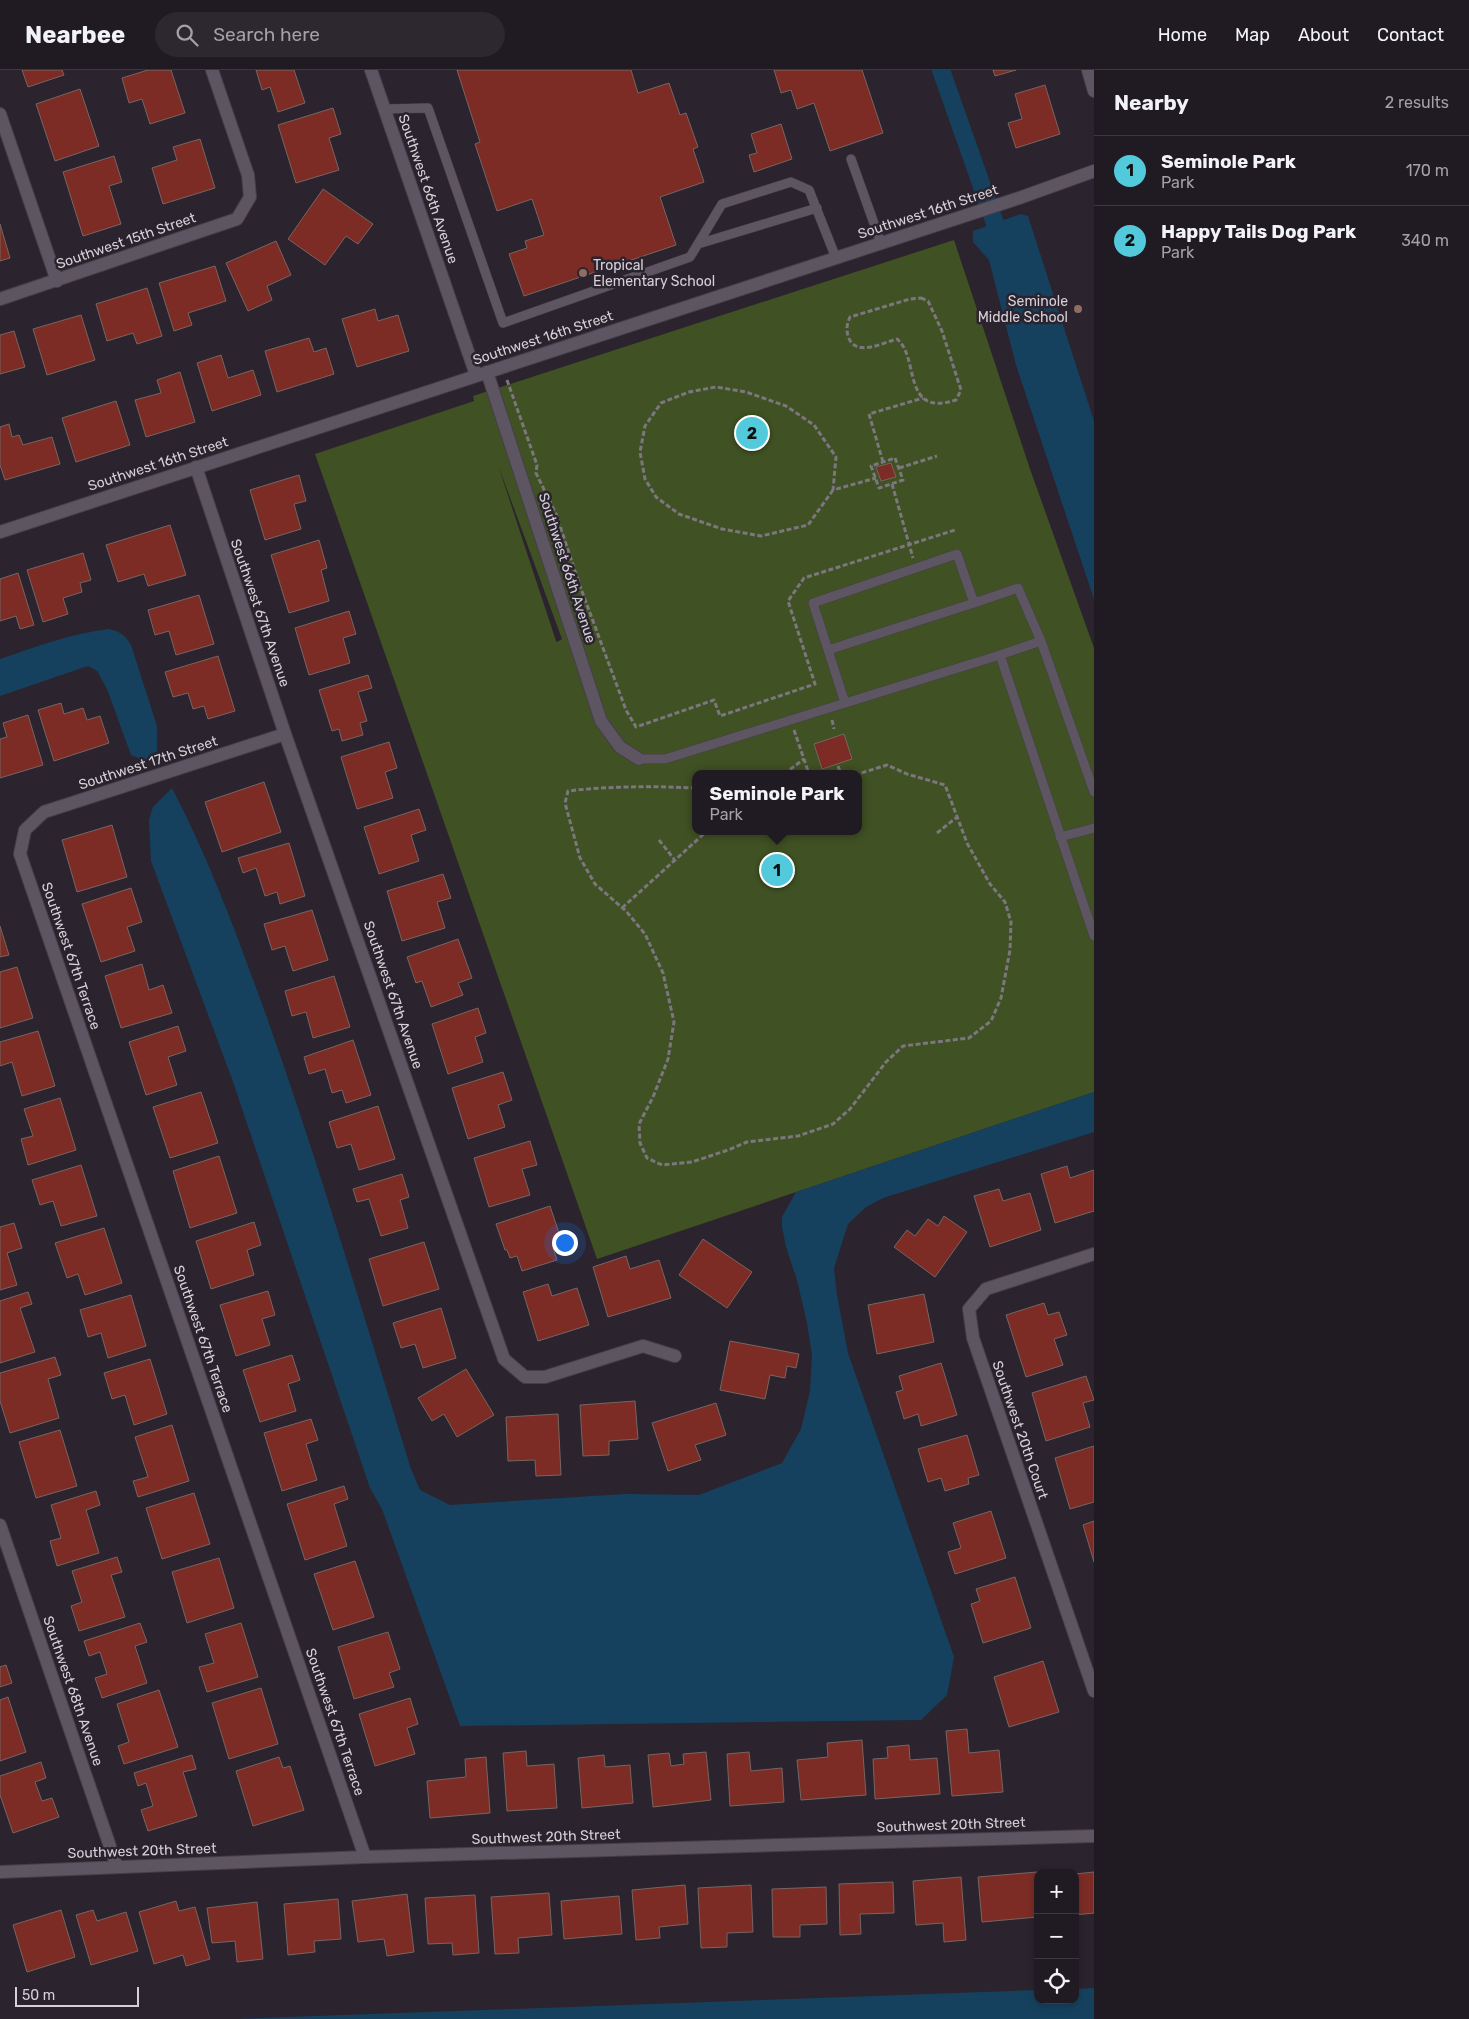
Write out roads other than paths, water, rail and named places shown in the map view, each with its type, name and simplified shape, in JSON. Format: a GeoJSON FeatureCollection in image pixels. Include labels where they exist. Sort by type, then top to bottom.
{"type":"FeatureCollection","features":[{"type":"Feature","properties":{"kind":"street","name":"Southwest 15th Street"},"geometry":{"type":"LineString","coordinates":[[0,299],[236,220],[250,197],[248,175],[212,70]]}},
{"type":"Feature","properties":{"kind":"street","name":"Southwest 66th Avenue"},"geometry":{"type":"LineString","coordinates":[[371,70],[482,374],[601,721],[620,747],[639,759]]}},
{"type":"Feature","properties":{"kind":"street"},"geometry":{"type":"LineString","coordinates":[[1088,70],[1094,91]]}},
{"type":"Feature","properties":{"kind":"street"},"geometry":{"type":"LineString","coordinates":[[0,114],[57,281]]}},
{"type":"Feature","properties":{"kind":"street","name":"Southwest 16th Street"},"geometry":{"type":"LineString","coordinates":[[0,532],[1022,197],[1094,171]]}},
{"type":"Feature","properties":{"kind":"street","name":"Southwest 67th Avenue"},"geometry":{"type":"LineString","coordinates":[[196,467],[285,734],[504,1359],[525,1377],[545,1377],[643,1346],[675,1356]]}},
{"type":"Feature","properties":{"kind":"street","name":"Southwest 17th Street"},"geometry":{"type":"LineString","coordinates":[[25,830],[44,812],[285,734]]}},
{"type":"Feature","properties":{"kind":"street","name":"Southwest 67th Terrace"},"geometry":{"type":"LineString","coordinates":[[25,830],[20,854],[365,1857]]}},
{"type":"Feature","properties":{"kind":"street","name":"Southwest 20th Court"},"geometry":{"type":"LineString","coordinates":[[1094,1254],[986,1289],[969,1309],[973,1338],[1094,1691]]}},
{"type":"Feature","properties":{"kind":"street","name":"Southwest 68th Avenue"},"geometry":{"type":"LineString","coordinates":[[0,1525],[117,1867]]}},
{"type":"Feature","properties":{"kind":"street","name":"Southwest 20th Street"},"geometry":{"type":"LineString","coordinates":[[0,1872],[365,1857],[1094,1836]]}},
{"type":"Feature","properties":{"kind":"lane"},"geometry":{"type":"LineString","coordinates":[[385,110],[428,108],[504,323],[690,257],[722,204],[792,182],[809,190],[836,258]]}},
{"type":"Feature","properties":{"kind":"lane"},"geometry":{"type":"LineString","coordinates":[[851,159],[881,243]]}},
{"type":"Feature","properties":{"kind":"lane"},"geometry":{"type":"LineString","coordinates":[[698,244],[817,208]]}},
{"type":"Feature","properties":{"kind":"lane"},"geometry":{"type":"LineString","coordinates":[[845,703],[813,603],[958,554],[974,603]]}},
{"type":"Feature","properties":{"kind":"lane"},"geometry":{"type":"LineString","coordinates":[[828,650],[1018,588],[1041,641],[1094,792]]}},
{"type":"Feature","properties":{"kind":"lane"},"geometry":{"type":"LineString","coordinates":[[639,759],[665,759],[1041,641]]}},
{"type":"Feature","properties":{"kind":"lane"},"geometry":{"type":"LineString","coordinates":[[1000,655],[1094,936]]}},
{"type":"Feature","properties":{"kind":"lane"},"geometry":{"type":"LineString","coordinates":[[1060,837],[1094,828]]}},
{"type":"Feature","properties":{"kind":"water"},"geometry":{"type":"Polygon","coordinates":[[[1021,214],[1028,216],[1094,421],[1094,599],[1016,365],[989,260],[973,242],[973,231],[1021,214]]]}},
{"type":"Feature","properties":{"kind":"water"},"geometry":{"type":"Polygon","coordinates":[[[109,629],[122,634],[131,645],[157,726],[157,760],[150,763],[131,755],[107,689],[97,671],[88,666],[0,696],[0,659],[68,637],[109,629]]]}},
{"type":"Feature","properties":{"kind":"water"},"geometry":{"type":"Polygon","coordinates":[[[172,788],[199,843],[234,929],[286,1071],[411,1469],[420,1490],[450,1505],[625,1494],[699,1495],[782,1463],[801,1429],[810,1391],[812,1355],[797,1280],[786,1247],[782,1227],[782,1217],[796,1192],[1094,1092],[1094,1132],[883,1198],[866,1207],[848,1224],[834,1268],[848,1353],[954,1657],[947,1695],[921,1720],[460,1726],[382,1509],[370,1488],[232,1079],[151,861],[149,820],[153,807],[172,788]]]}},
{"type":"Feature","properties":{"kind":"water"},"geometry":{"type":"Polygon","coordinates":[[[1094,1988],[1094,2019],[236,2019],[1034,1990],[1034,2004],[1079,2004],[1079,1989],[1094,1988]]]}},
{"type":"Feature","properties":{"kind":"waterway"},"geometry":{"type":"LineString","coordinates":[[941,70],[1003,246]]}},
{"type":"Feature","properties":{"kind":"place","name":"Tropical Elementary School"},"geometry":{"type":"Point","coordinates":[583,273]}},
{"type":"Feature","properties":{"kind":"place","name":"Seminole Middle School"},"geometry":{"type":"Point","coordinates":[1078,309]}},
{"type":"Feature","properties":{"kind":"place","name":"Happy Tails Dog Park"},"geometry":{"type":"Point","coordinates":[752,433]}},
{"type":"Feature","properties":{"kind":"place","name":"Seminole Park"},"geometry":{"type":"Point","coordinates":[777,870]}}]}
